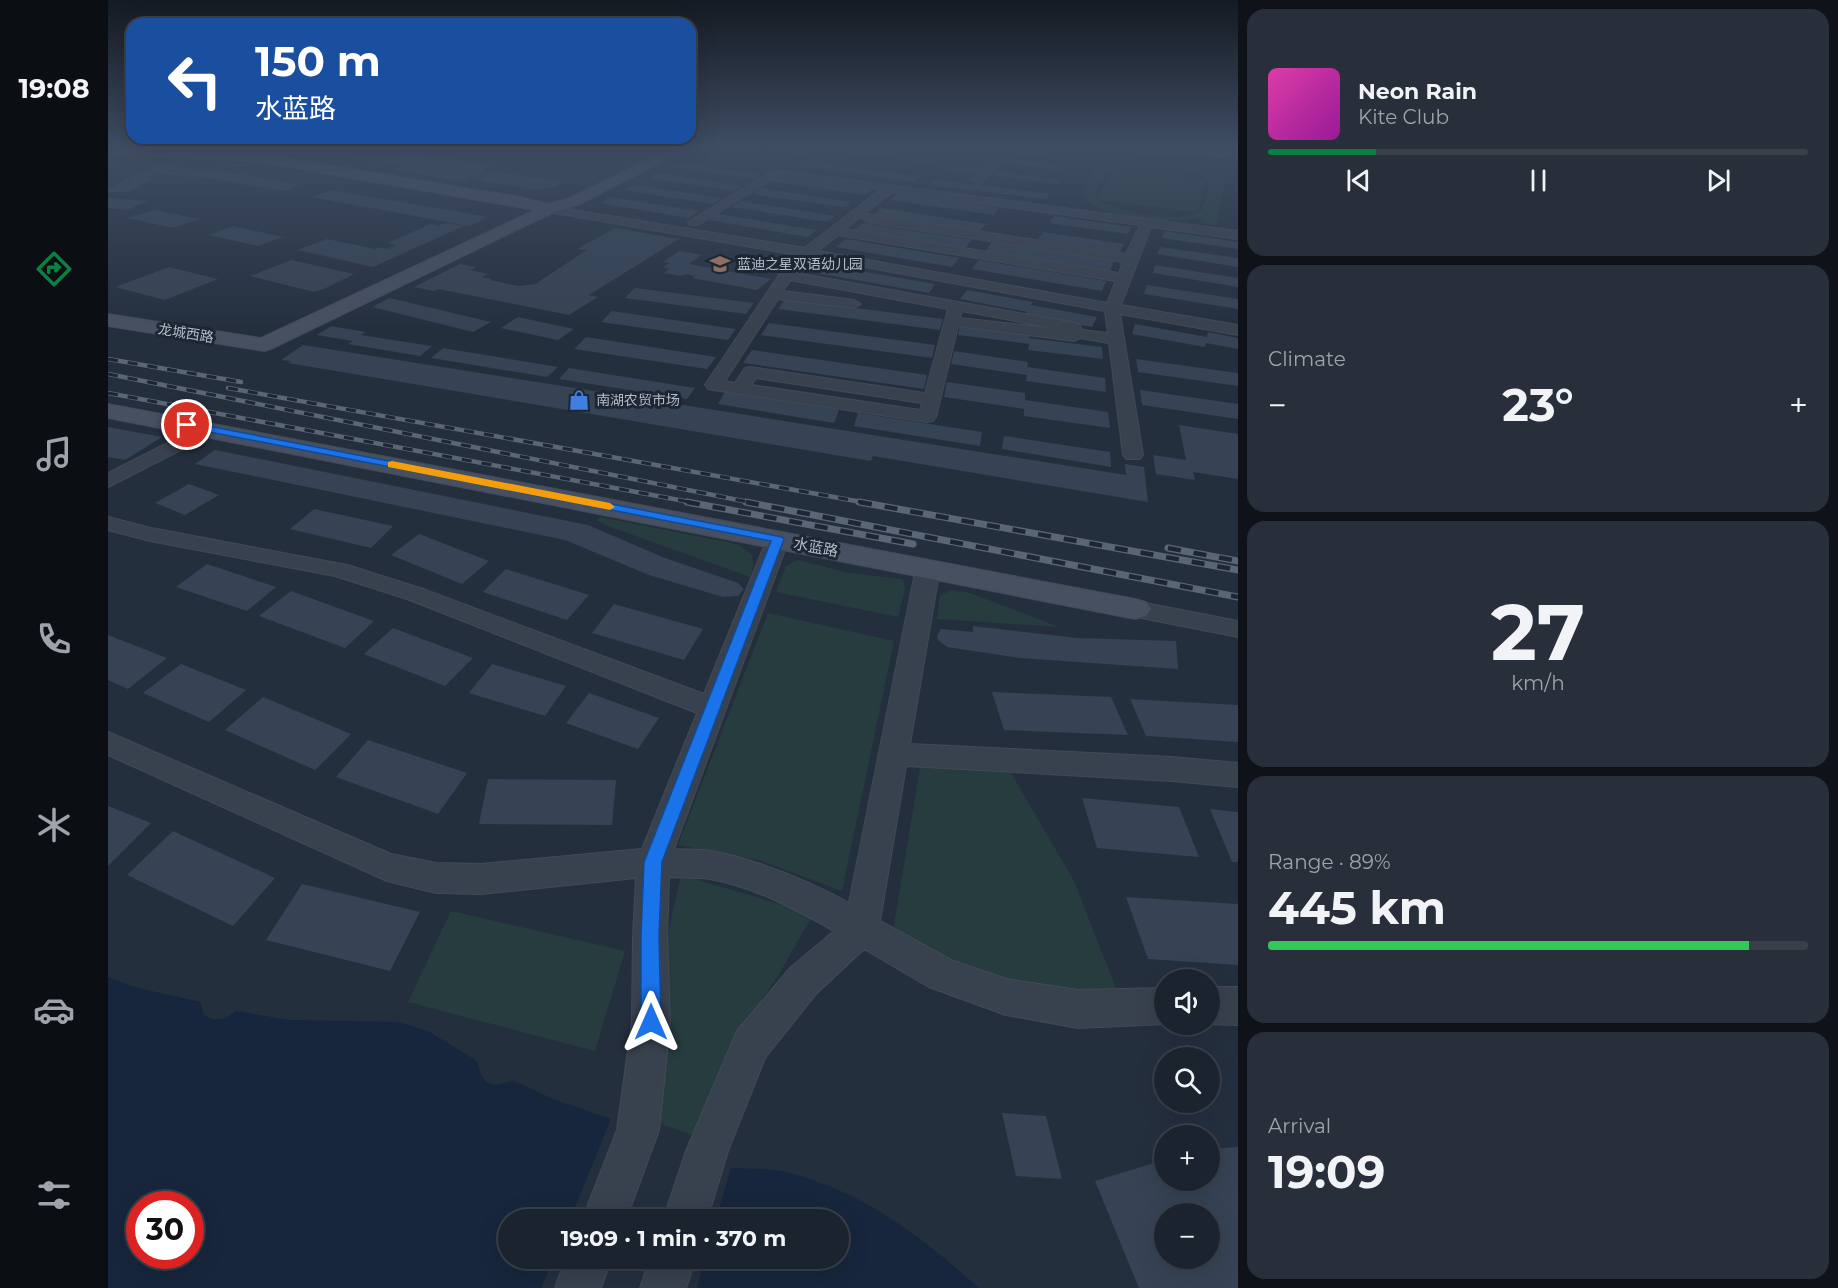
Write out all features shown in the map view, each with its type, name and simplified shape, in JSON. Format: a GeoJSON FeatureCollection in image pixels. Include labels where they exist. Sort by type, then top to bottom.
{"type":"FeatureCollection","features":[{"type":"Feature","properties":{"kind":"street","name":"龙城西路"},"geometry":{"type":"LineString","coordinates":[[108,320],[264,345],[551,208]]}},
{"type":"Feature","properties":{"kind":"street"},"geometry":{"type":"LineString","coordinates":[[591,208],[814,248]]}},
{"type":"Feature","properties":{"kind":"street"},"geometry":{"type":"LineString","coordinates":[[616,208],[814,248],[839,259],[846,252],[965,266],[1124,278]]}},
{"type":"Feature","properties":{"kind":"street"},"geometry":{"type":"LineString","coordinates":[[694,222],[717,208]]}},
{"type":"Feature","properties":{"kind":"street"},"geometry":{"type":"LineString","coordinates":[[864,208],[814,248],[786,275],[714,385],[740,389],[751,372],[932,399],[954,314]]}},
{"type":"Feature","properties":{"kind":"street"},"geometry":{"type":"LineString","coordinates":[[965,266],[1008,208]]}},
{"type":"Feature","properties":{"kind":"street"},"geometry":{"type":"LineString","coordinates":[[1040,208],[1238,235]]}},
{"type":"Feature","properties":{"kind":"street"},"geometry":{"type":"LineString","coordinates":[[854,216],[986,237],[1027,239],[1131,259]]}},
{"type":"Feature","properties":{"kind":"street"},"geometry":{"type":"LineString","coordinates":[[1133,455],[1117,339],[1115,303],[1131,259],[1132,239],[1147,223]]}},
{"type":"Feature","properties":{"kind":"street"},"geometry":{"type":"LineString","coordinates":[[835,231],[1115,303],[1238,330]]}},
{"type":"Feature","properties":{"kind":"street"},"geometry":{"type":"LineString","coordinates":[[786,275],[954,314],[1074,336],[1074,333],[1117,339]]}},
{"type":"Feature","properties":{"kind":"street"},"geometry":{"type":"LineString","coordinates":[[774,294],[954,314]]}},
{"type":"Feature","properties":{"kind":"street","name":"水蓝路"},"geometry":{"type":"LineString","coordinates":[[108,411],[1136,609]]}},
{"type":"Feature","properties":{"kind":"street"},"geometry":{"type":"LineString","coordinates":[[108,481],[207,429]]}},
{"type":"Feature","properties":{"kind":"street"},"geometry":{"type":"LineString","coordinates":[[108,499],[178,461]]}},
{"type":"Feature","properties":{"kind":"street"},"geometry":{"type":"LineString","coordinates":[[108,523],[150,534],[339,570],[415,594],[713,708]]}},
{"type":"Feature","properties":{"kind":"street"},"geometry":{"type":"LineString","coordinates":[[608,1209],[638,1130],[651,1022],[650,936],[653,862],[778,539]]}},
{"type":"Feature","properties":{"kind":"street"},"geometry":{"type":"LineString","coordinates":[[689,1209],[707,1151],[752,1045],[803,981],[861,929],[928,568]]}},
{"type":"Feature","properties":{"kind":"street"},"geometry":{"type":"LineString","coordinates":[[1136,609],[1238,629]]}},
{"type":"Feature","properties":{"kind":"street"},"geometry":{"type":"LineString","coordinates":[[108,742],[387,867],[436,878],[481,879],[653,862],[710,865],[757,878],[818,903],[942,975],[1006,997],[1078,1009],[1154,1007]]}},
{"type":"Feature","properties":{"kind":"street"},"geometry":{"type":"LineString","coordinates":[[893,754],[1172,769],[1238,775]]}},
{"type":"Feature","properties":{"kind":"street"},"geometry":{"type":"LineString","coordinates":[[1220,1006],[1238,1006]]}},
{"type":"Feature","properties":{"kind":"street"},"geometry":{"type":"LineString","coordinates":[[578,1288],[585,1269]]}},
{"type":"Feature","properties":{"kind":"street"},"geometry":{"type":"LineString","coordinates":[[663,1288],[669,1269]]}},
{"type":"Feature","properties":{"kind":"green space"},"geometry":{"type":"Polygon","coordinates":[[[1100,208],[1118,208],[1150,215],[1181,217],[1193,215],[1202,208],[1219,208],[1216,225],[1201,223],[1201,218],[1140,219],[1100,208]]]}},
{"type":"Feature","properties":{"kind":"green space"},"geometry":{"type":"Polygon","coordinates":[[[1165,208],[1199,208],[1198,212],[1165,208]]]}},
{"type":"Feature","properties":{"kind":"green space"},"geometry":{"type":"Polygon","coordinates":[[[600,517],[737,544],[752,555],[754,566],[750,577],[608,526],[597,521],[600,517]]]}},
{"type":"Feature","properties":{"kind":"green space"},"geometry":{"type":"Polygon","coordinates":[[[798,560],[849,573],[903,579],[905,589],[898,617],[776,592],[786,566],[798,560]]]}},
{"type":"Feature","properties":{"kind":"green space"},"geometry":{"type":"Polygon","coordinates":[[[951,590],[970,593],[1059,627],[937,619],[940,596],[951,590]]]}},
{"type":"Feature","properties":{"kind":"green space"},"geometry":{"type":"Polygon","coordinates":[[[768,613],[894,641],[842,891],[762,861],[678,845],[768,613]]]}},
{"type":"Feature","properties":{"kind":"green space"},"geometry":{"type":"Polygon","coordinates":[[[920,768],[1011,773],[1074,881],[1118,993],[1069,996],[1018,987],[975,972],[893,931],[920,768]]]}},
{"type":"Feature","properties":{"kind":"green space"},"geometry":{"type":"Polygon","coordinates":[[[681,875],[813,914],[778,976],[749,1017],[694,1136],[656,1122],[666,942],[681,875]]]}},
{"type":"Feature","properties":{"kind":"green space"},"geometry":{"type":"Polygon","coordinates":[[[451,911],[625,951],[595,1051],[408,1002],[451,911]]]}},
{"type":"Feature","properties":{"kind":"water"},"geometry":{"type":"Polygon","coordinates":[[[108,977],[138,988],[201,1002],[203,1015],[212,1019],[224,1018],[236,1011],[290,1020],[399,1022],[430,1032],[477,1061],[481,1075],[488,1082],[498,1084],[512,1080],[553,1099],[611,1119],[574,1209],[498,1209],[498,1269],[549,1269],[541,1288],[108,1288],[108,977]]]}},
{"type":"Feature","properties":{"kind":"water"},"geometry":{"type":"Polygon","coordinates":[[[731,1168],[782,1171],[810,1179],[863,1202],[888,1217],[935,1250],[979,1288],[697,1288],[702,1269],[849,1269],[849,1209],[719,1209],[731,1168]]]}},
{"type":"Feature","properties":{"kind":"building"},"geometry":{"type":"Polygon","coordinates":[[[372,208],[437,208],[488,217],[469,226],[372,208]]]}},
{"type":"Feature","properties":{"kind":"building"},"geometry":{"type":"Polygon","coordinates":[[[630,208],[681,208],[699,211],[689,218],[630,208]]]}},
{"type":"Feature","properties":{"kind":"building"},"geometry":{"type":"Polygon","coordinates":[[[739,208],[786,208],[835,216],[827,222],[739,208]]]}},
{"type":"Feature","properties":{"kind":"building"},"geometry":{"type":"Polygon","coordinates":[[[882,208],[986,224],[980,231],[873,215],[882,208]]]}},
{"type":"Feature","properties":{"kind":"building"},"geometry":{"type":"Polygon","coordinates":[[[946,208],[999,208],[994,215],[946,208]]]}},
{"type":"Feature","properties":{"kind":"building"},"geometry":{"type":"Polygon","coordinates":[[[153,210],[199,219],[173,228],[127,218],[153,210]]]}},
{"type":"Feature","properties":{"kind":"building"},"geometry":{"type":"Polygon","coordinates":[[[718,214],[816,230],[808,237],[708,220],[718,214]]]}},
{"type":"Feature","properties":{"kind":"building"},"geometry":{"type":"Polygon","coordinates":[[[1054,216],[1131,227],[1128,234],[1049,223],[1054,216]]]}},
{"type":"Feature","properties":{"kind":"building"},"geometry":{"type":"Polygon","coordinates":[[[445,223],[464,226],[373,267],[298,250],[327,239],[376,249],[381,247],[387,249],[396,245],[387,243],[431,224],[438,226],[445,223]]]}},
{"type":"Feature","properties":{"kind":"building"},"geometry":{"type":"Polygon","coordinates":[[[863,223],[972,240],[965,248],[854,230],[863,223]]]}},
{"type":"Feature","properties":{"kind":"building"},"geometry":{"type":"Polygon","coordinates":[[[233,226],[283,237],[258,246],[208,235],[233,226]]]}},
{"type":"Feature","properties":{"kind":"building"},"geometry":{"type":"Polygon","coordinates":[[[615,228],[679,239],[589,295],[598,297],[569,315],[439,289],[434,291],[414,287],[460,264],[476,267],[470,270],[488,274],[482,277],[492,279],[490,280],[518,286],[535,284],[587,250],[577,249],[615,228]]]}},
{"type":"Feature","properties":{"kind":"building"},"geometry":{"type":"Polygon","coordinates":[[[1164,231],[1238,242],[1238,249],[1162,238],[1164,231]]]}},
{"type":"Feature","properties":{"kind":"building"},"geometry":{"type":"Polygon","coordinates":[[[1043,232],[1124,244],[1120,252],[1038,239],[1043,232]]]}},
{"type":"Feature","properties":{"kind":"building"},"geometry":{"type":"Polygon","coordinates":[[[846,239],[959,258],[952,267],[836,247],[846,239]]]}},
{"type":"Feature","properties":{"kind":"building"},"geometry":{"type":"Polygon","coordinates":[[[992,242],[1114,261],[1110,271],[986,251],[992,242]]]}},
{"type":"Feature","properties":{"kind":"building"},"geometry":{"type":"Polygon","coordinates":[[[1160,247],[1238,258],[1238,267],[1157,254],[1160,247]]]}},
{"type":"Feature","properties":{"kind":"building"},"geometry":{"type":"Polygon","coordinates":[[[680,251],[702,255],[689,264],[771,279],[757,290],[692,278],[695,276],[685,274],[682,276],[664,273],[669,269],[663,267],[670,263],[663,262],[680,251]]]}},
{"type":"Feature","properties":{"kind":"building"},"geometry":{"type":"Polygon","coordinates":[[[775,258],[779,262],[766,266],[754,262],[755,259],[775,258]]]}},
{"type":"Feature","properties":{"kind":"building"},"geometry":{"type":"Polygon","coordinates":[[[291,260],[354,274],[314,292],[250,276],[291,260]]]}},
{"type":"Feature","properties":{"kind":"building"},"geometry":{"type":"Polygon","coordinates":[[[979,260],[1106,281],[1102,291],[972,269],[979,260]]]}},
{"type":"Feature","properties":{"kind":"building"},"geometry":{"type":"Polygon","coordinates":[[[820,264],[935,284],[929,293],[811,272],[820,264]]]}},
{"type":"Feature","properties":{"kind":"building"},"geometry":{"type":"Polygon","coordinates":[[[1155,265],[1238,278],[1238,287],[1153,273],[1155,265]]]}},
{"type":"Feature","properties":{"kind":"building"},"geometry":{"type":"Polygon","coordinates":[[[169,267],[218,279],[165,300],[115,287],[169,267]]]}},
{"type":"Feature","properties":{"kind":"building"},"geometry":{"type":"Polygon","coordinates":[[[1147,285],[1238,299],[1238,309],[1144,294],[1147,285]]]}},
{"type":"Feature","properties":{"kind":"building"},"geometry":{"type":"Polygon","coordinates":[[[635,288],[754,303],[746,314],[625,298],[635,288]]]}},
{"type":"Feature","properties":{"kind":"building"},"geometry":{"type":"Polygon","coordinates":[[[967,290],[1097,317],[1092,327],[1025,315],[1027,312],[960,299],[967,290]]]}},
{"type":"Feature","properties":{"kind":"building"},"geometry":{"type":"Polygon","coordinates":[[[390,298],[491,322],[473,332],[372,307],[390,298]]]}},
{"type":"Feature","properties":{"kind":"building"},"geometry":{"type":"Polygon","coordinates":[[[785,299],[943,319],[940,330],[778,309],[785,299]]]}},
{"type":"Feature","properties":{"kind":"building"},"geometry":{"type":"Polygon","coordinates":[[[612,311],[736,329],[728,340],[601,322],[612,311]]]}},
{"type":"Feature","properties":{"kind":"building"},"geometry":{"type":"Polygon","coordinates":[[[518,317],[574,329],[558,340],[501,328],[518,317]]]}},
{"type":"Feature","properties":{"kind":"building"},"geometry":{"type":"Polygon","coordinates":[[[769,323],[935,345],[932,358],[761,335],[769,323]]]}},
{"type":"Feature","properties":{"kind":"building"},"geometry":{"type":"Polygon","coordinates":[[[960,324],[1030,332],[1029,338],[1102,347],[1103,359],[1028,350],[1029,344],[958,335],[960,324]]]}},
{"type":"Feature","properties":{"kind":"building"},"geometry":{"type":"Polygon","coordinates":[[[1135,324],[1207,337],[1208,332],[1238,338],[1238,349],[1206,343],[1205,347],[1132,334],[1135,324]]]}},
{"type":"Feature","properties":{"kind":"building"},"geometry":{"type":"Polygon","coordinates":[[[331,326],[366,332],[361,335],[432,346],[420,356],[348,344],[353,341],[317,335],[331,326]]]}},
{"type":"Feature","properties":{"kind":"building"},"geometry":{"type":"Polygon","coordinates":[[[586,337],[716,357],[707,369],[574,349],[586,337]]]}},
{"type":"Feature","properties":{"kind":"building","name":"南湖农贸市场"},"geometry":{"type":"Polygon","coordinates":[[[303,345],[1126,475],[1125,464],[1144,467],[1148,502],[873,456],[871,461],[281,360],[303,345]]]}},
{"type":"Feature","properties":{"kind":"building"},"geometry":{"type":"Polygon","coordinates":[[[443,348],[558,367],[547,377],[431,358],[443,348]]]}},
{"type":"Feature","properties":{"kind":"building"},"geometry":{"type":"Polygon","coordinates":[[[752,350],[927,375],[924,389],[743,363],[752,350]]]}},
{"type":"Feature","properties":{"kind":"building"},"geometry":{"type":"Polygon","coordinates":[[[954,351],[1028,362],[1027,367],[1105,378],[1106,392],[1026,381],[1027,375],[951,364],[954,351]]]}},
{"type":"Feature","properties":{"kind":"building"},"geometry":{"type":"Polygon","coordinates":[[[1136,359],[1238,373],[1238,386],[1138,372],[1136,359]]]}},
{"type":"Feature","properties":{"kind":"building"},"geometry":{"type":"Polygon","coordinates":[[[569,368],[695,388],[687,399],[559,379],[569,368]]]}},
{"type":"Feature","properties":{"kind":"building"},"geometry":{"type":"Polygon","coordinates":[[[947,382],[1025,393],[1025,400],[1108,412],[1110,428],[1024,416],[1024,409],[944,397],[947,382]]]}},
{"type":"Feature","properties":{"kind":"building"},"geometry":{"type":"Polygon","coordinates":[[[1140,390],[1238,404],[1238,419],[1142,405],[1140,390]]]}},
{"type":"Feature","properties":{"kind":"building"},"geometry":{"type":"Polygon","coordinates":[[[725,392],[839,410],[834,423],[718,404],[725,392]]]}},
{"type":"Feature","properties":{"kind":"building"},"geometry":{"type":"Polygon","coordinates":[[[858,413],[982,432],[980,446],[854,426],[858,413]]]}},
{"type":"Feature","properties":{"kind":"building"},"geometry":{"type":"Polygon","coordinates":[[[1179,425],[1238,434],[1238,479],[1193,472],[1195,480],[1156,474],[1153,455],[1186,460],[1179,425]]]}},
{"type":"Feature","properties":{"kind":"building"},"geometry":{"type":"Polygon","coordinates":[[[108,427],[162,437],[125,460],[108,457],[108,427]]]}},
{"type":"Feature","properties":{"kind":"building"},"geometry":{"type":"Polygon","coordinates":[[[1004,436],[1110,452],[1111,467],[1002,449],[1004,436]]]}},
{"type":"Feature","properties":{"kind":"building"},"geometry":{"type":"Polygon","coordinates":[[[215,450],[588,525],[665,558],[738,583],[744,589],[738,596],[723,597],[649,575],[565,540],[195,464],[215,450]]]}},
{"type":"Feature","properties":{"kind":"building"},"geometry":{"type":"Polygon","coordinates":[[[189,484],[219,495],[185,515],[155,503],[189,484]]]}},
{"type":"Feature","properties":{"kind":"building"},"geometry":{"type":"Polygon","coordinates":[[[314,509],[393,526],[371,548],[290,529],[314,509]]]}},
{"type":"Feature","properties":{"kind":"building"},"geometry":{"type":"Polygon","coordinates":[[[419,534],[489,561],[462,584],[391,555],[419,534]]]}},
{"type":"Feature","properties":{"kind":"building"},"geometry":{"type":"Polygon","coordinates":[[[207,564],[276,587],[247,611],[176,587],[207,564]]]}},
{"type":"Feature","properties":{"kind":"building"},"geometry":{"type":"Polygon","coordinates":[[[506,569],[589,595],[567,620],[483,592],[506,569]]]}},
{"type":"Feature","properties":{"kind":"building"},"geometry":{"type":"Polygon","coordinates":[[[291,591],[374,621],[345,648],[259,616],[291,591]]]}},
{"type":"Feature","properties":{"kind":"building"},"geometry":{"type":"Polygon","coordinates":[[[614,604],[703,629],[684,660],[592,633],[614,604]]]}},
{"type":"Feature","properties":{"kind":"building"},"geometry":{"type":"Polygon","coordinates":[[[973,626],[1077,638],[1176,641],[1178,669],[1020,658],[947,647],[938,640],[937,636],[941,629],[973,632],[973,626]]]}},
{"type":"Feature","properties":{"kind":"building"},"geometry":{"type":"Polygon","coordinates":[[[393,628],[473,658],[445,686],[364,654],[393,628]]]}},
{"type":"Feature","properties":{"kind":"building"},"geometry":{"type":"Polygon","coordinates":[[[108,635],[167,658],[128,689],[108,680],[108,635]]]}},
{"type":"Feature","properties":{"kind":"building"},"geometry":{"type":"Polygon","coordinates":[[[181,664],[246,690],[209,722],[143,693],[181,664]]]}},
{"type":"Feature","properties":{"kind":"building"},"geometry":{"type":"Polygon","coordinates":[[[492,664],[566,686],[545,716],[469,693],[492,664]]]}},
{"type":"Feature","properties":{"kind":"building"},"geometry":{"type":"Polygon","coordinates":[[[992,692],[1111,697],[1128,735],[1004,730],[992,692]]]}},
{"type":"Feature","properties":{"kind":"building"},"geometry":{"type":"Polygon","coordinates":[[[589,693],[659,718],[638,749],[566,723],[589,693]]]}},
{"type":"Feature","properties":{"kind":"building"},"geometry":{"type":"Polygon","coordinates":[[[263,697],[351,734],[315,770],[225,730],[263,697]]]}},
{"type":"Feature","properties":{"kind":"building"},"geometry":{"type":"Polygon","coordinates":[[[1130,699],[1238,705],[1238,742],[1146,736],[1130,699]]]}},
{"type":"Feature","properties":{"kind":"building"},"geometry":{"type":"Polygon","coordinates":[[[368,740],[467,773],[438,814],[336,777],[368,740]]]}},
{"type":"Feature","properties":{"kind":"building"},"geometry":{"type":"Polygon","coordinates":[[[488,779],[616,780],[612,825],[479,824],[488,779]]]}},
{"type":"Feature","properties":{"kind":"building"},"geometry":{"type":"Polygon","coordinates":[[[1082,798],[1179,807],[1199,857],[1097,848],[1082,798]]]}},
{"type":"Feature","properties":{"kind":"building"},"geometry":{"type":"Polygon","coordinates":[[[108,806],[151,823],[108,866],[108,806]]]}},
{"type":"Feature","properties":{"kind":"building"},"geometry":{"type":"Polygon","coordinates":[[[1210,809],[1238,812],[1238,862],[1232,862],[1210,809]]]}},
{"type":"Feature","properties":{"kind":"building"},"geometry":{"type":"Polygon","coordinates":[[[173,831],[275,878],[233,926],[127,875],[173,831]]]}},
{"type":"Feature","properties":{"kind":"building"},"geometry":{"type":"Polygon","coordinates":[[[302,884],[420,912],[390,971],[266,940],[302,884]]]}},
{"type":"Feature","properties":{"kind":"building"},"geometry":{"type":"Polygon","coordinates":[[[1126,897],[1238,904],[1238,965],[1148,959],[1126,897]]]}},
{"type":"Feature","properties":{"kind":"building"},"geometry":{"type":"Polygon","coordinates":[[[1002,1113],[1046,1116],[1062,1179],[1016,1176],[1002,1113]]]}},
{"type":"Feature","properties":{"kind":"building"},"geometry":{"type":"Polygon","coordinates":[[[1238,1147],[1238,1288],[1139,1288],[1095,1181],[1154,1163],[1154,1191],[1220,1191],[1220,1148],[1238,1147]]]}},
{"type":"Feature","properties":{"kind":"railway"},"geometry":{"type":"LineString","coordinates":[[108,359],[241,382]]}},
{"type":"Feature","properties":{"kind":"railway"},"geometry":{"type":"LineString","coordinates":[[108,374],[753,503]]}},
{"type":"Feature","properties":{"kind":"railway"},"geometry":{"type":"LineString","coordinates":[[228,388],[867,503]]}},
{"type":"Feature","properties":{"kind":"railway"},"geometry":{"type":"LineString","coordinates":[[108,393],[695,503]]}},
{"type":"Feature","properties":{"kind":"railway"},"geometry":{"type":"LineString","coordinates":[[687,502],[913,544]]}},
{"type":"Feature","properties":{"kind":"railway"},"geometry":{"type":"LineString","coordinates":[[746,502],[1238,597]]}},
{"type":"Feature","properties":{"kind":"railway"},"geometry":{"type":"LineString","coordinates":[[859,502],[1238,570]]}},
{"type":"Feature","properties":{"kind":"railway"},"geometry":{"type":"LineString","coordinates":[[1168,548],[1238,561]]}},
{"type":"Feature","properties":{"kind":"slow traffic"},"geometry":{"type":"LineString","coordinates":[[392,465],[610,507]]}},
{"type":"Feature","properties":{"kind":"place","name":"蓝迪之星双语幼儿园"},"geometry":{"type":"Point","coordinates":[720,264]}},
{"type":"Feature","properties":{"kind":"place","name":"南湖农贸市场"},"geometry":{"type":"Point","coordinates":[579,400]}},
{"type":"Feature","properties":{"kind":"route"},"geometry":{"type":"LineString","coordinates":[[187,425],[778,539],[653,862],[650,936],[651,1022]]}}]}
